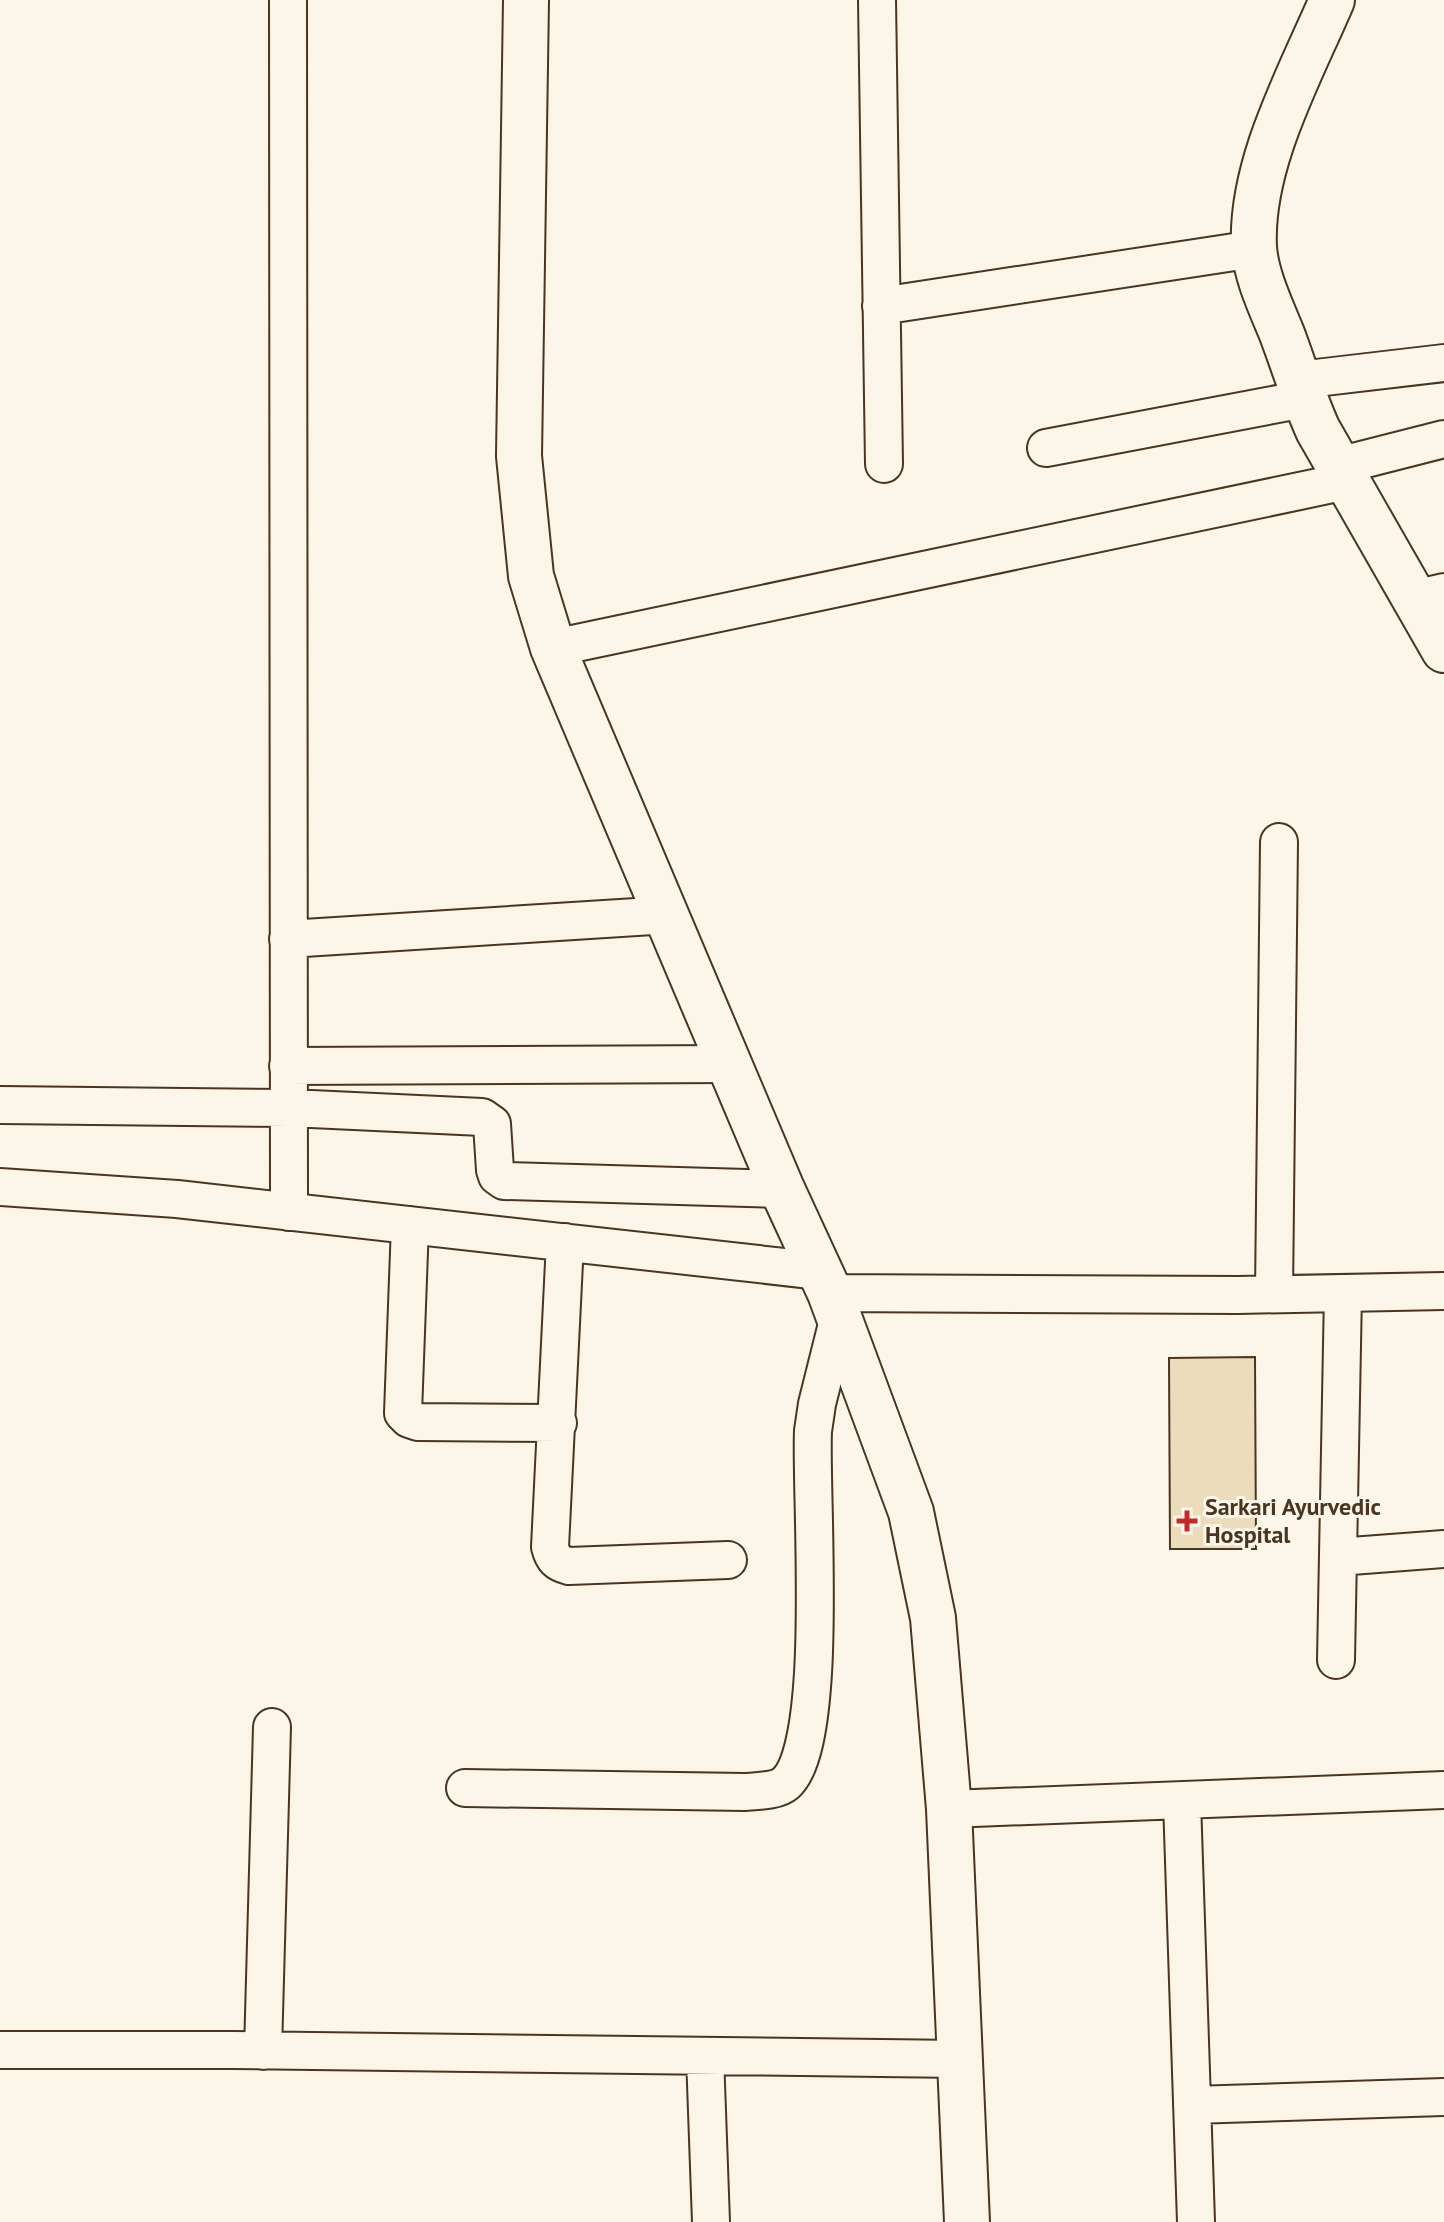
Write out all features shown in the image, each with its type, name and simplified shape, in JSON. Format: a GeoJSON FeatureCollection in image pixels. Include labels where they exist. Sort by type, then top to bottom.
{"type":"FeatureCollection","features":[{"type":"Feature","properties":{"kind":"street"},"geometry":{"type":"LineString","coordinates":[[288,0],[289,1212]]}},
{"type":"Feature","properties":{"kind":"street"},"geometry":{"type":"LineString","coordinates":[[526,0],[519,456],[531,576],[553,648],[829,1293],[894,1462],[924,1562],[933,1618],[949,1809],[967,2222]]}},
{"type":"Feature","properties":{"kind":"street"},"geometry":{"type":"LineString","coordinates":[[877,0],[884,464]]}},
{"type":"Feature","properties":{"kind":"street"},"geometry":{"type":"LineString","coordinates":[[1332,0],[1265,158],[1256,207],[1254,249],[1260,276],[1301,390],[1343,473],[1429,595],[1444,650]]}},
{"type":"Feature","properties":{"kind":"street"},"geometry":{"type":"LineString","coordinates":[[881,306],[1254,249]]}},
{"type":"Feature","properties":{"kind":"street"},"geometry":{"type":"LineString","coordinates":[[1046,448],[1301,390],[1444,363]]}},
{"type":"Feature","properties":{"kind":"street"},"geometry":{"type":"LineString","coordinates":[[553,648],[1343,473],[1444,439]]}},
{"type":"Feature","properties":{"kind":"street"},"geometry":{"type":"LineString","coordinates":[[1274,1294],[1279,842]]}},
{"type":"Feature","properties":{"kind":"street"},"geometry":{"type":"LineString","coordinates":[[288,939],[668,915]]}},
{"type":"Feature","properties":{"kind":"street"},"geometry":{"type":"LineString","coordinates":[[288,1066],[731,1064]]}},
{"type":"Feature","properties":{"kind":"street"},"geometry":{"type":"LineString","coordinates":[[0,1105],[290,1108],[487,1118],[492,1124],[495,1170],[504,1181],[782,1189]]}},
{"type":"Feature","properties":{"kind":"street"},"geometry":{"type":"LineString","coordinates":[[0,1187],[177,1199],[565,1242],[829,1293],[1274,1294],[1444,1291]]}},
{"type":"Feature","properties":{"kind":"street"},"geometry":{"type":"LineString","coordinates":[[410,1225],[403,1413],[418,1422],[558,1423]]}},
{"type":"Feature","properties":{"kind":"street"},"geometry":{"type":"LineString","coordinates":[[565,1242],[550,1547],[553,1558],[559,1564],[569,1566],[728,1560]]}},
{"type":"Feature","properties":{"kind":"street"},"geometry":{"type":"LineString","coordinates":[[465,1788],[745,1792],[784,1786],[794,1775],[806,1738],[816,1642],[813,1431],[829,1293]]}},
{"type":"Feature","properties":{"kind":"street"},"geometry":{"type":"LineString","coordinates":[[1336,1660],[1343,1293]]}},
{"type":"Feature","properties":{"kind":"street"},"geometry":{"type":"LineString","coordinates":[[1338,1557],[1444,1549]]}},
{"type":"Feature","properties":{"kind":"street"},"geometry":{"type":"LineString","coordinates":[[263,2051],[272,1727]]}},
{"type":"Feature","properties":{"kind":"street"},"geometry":{"type":"LineString","coordinates":[[949,1809],[1444,1790]]}},
{"type":"Feature","properties":{"kind":"street"},"geometry":{"type":"LineString","coordinates":[[1182,1801],[1196,2222]]}},
{"type":"Feature","properties":{"kind":"street"},"geometry":{"type":"LineString","coordinates":[[0,2050],[961,2059]]}},
{"type":"Feature","properties":{"kind":"street"},"geometry":{"type":"LineString","coordinates":[[705,2056],[711,2222]]}},
{"type":"Feature","properties":{"kind":"street"},"geometry":{"type":"LineString","coordinates":[[1192,2105],[1444,2097]]}},
{"type":"Feature","properties":{"kind":"building"},"geometry":{"type":"Polygon","coordinates":[[[1255,1357],[1256,1549],[1170,1549],[1169,1358],[1255,1357]]]}},
{"type":"Feature","properties":{"kind":"place","name":"Sarkari Ayurvedic Hospital"},"geometry":{"type":"Point","coordinates":[1187,1521]}}]}
